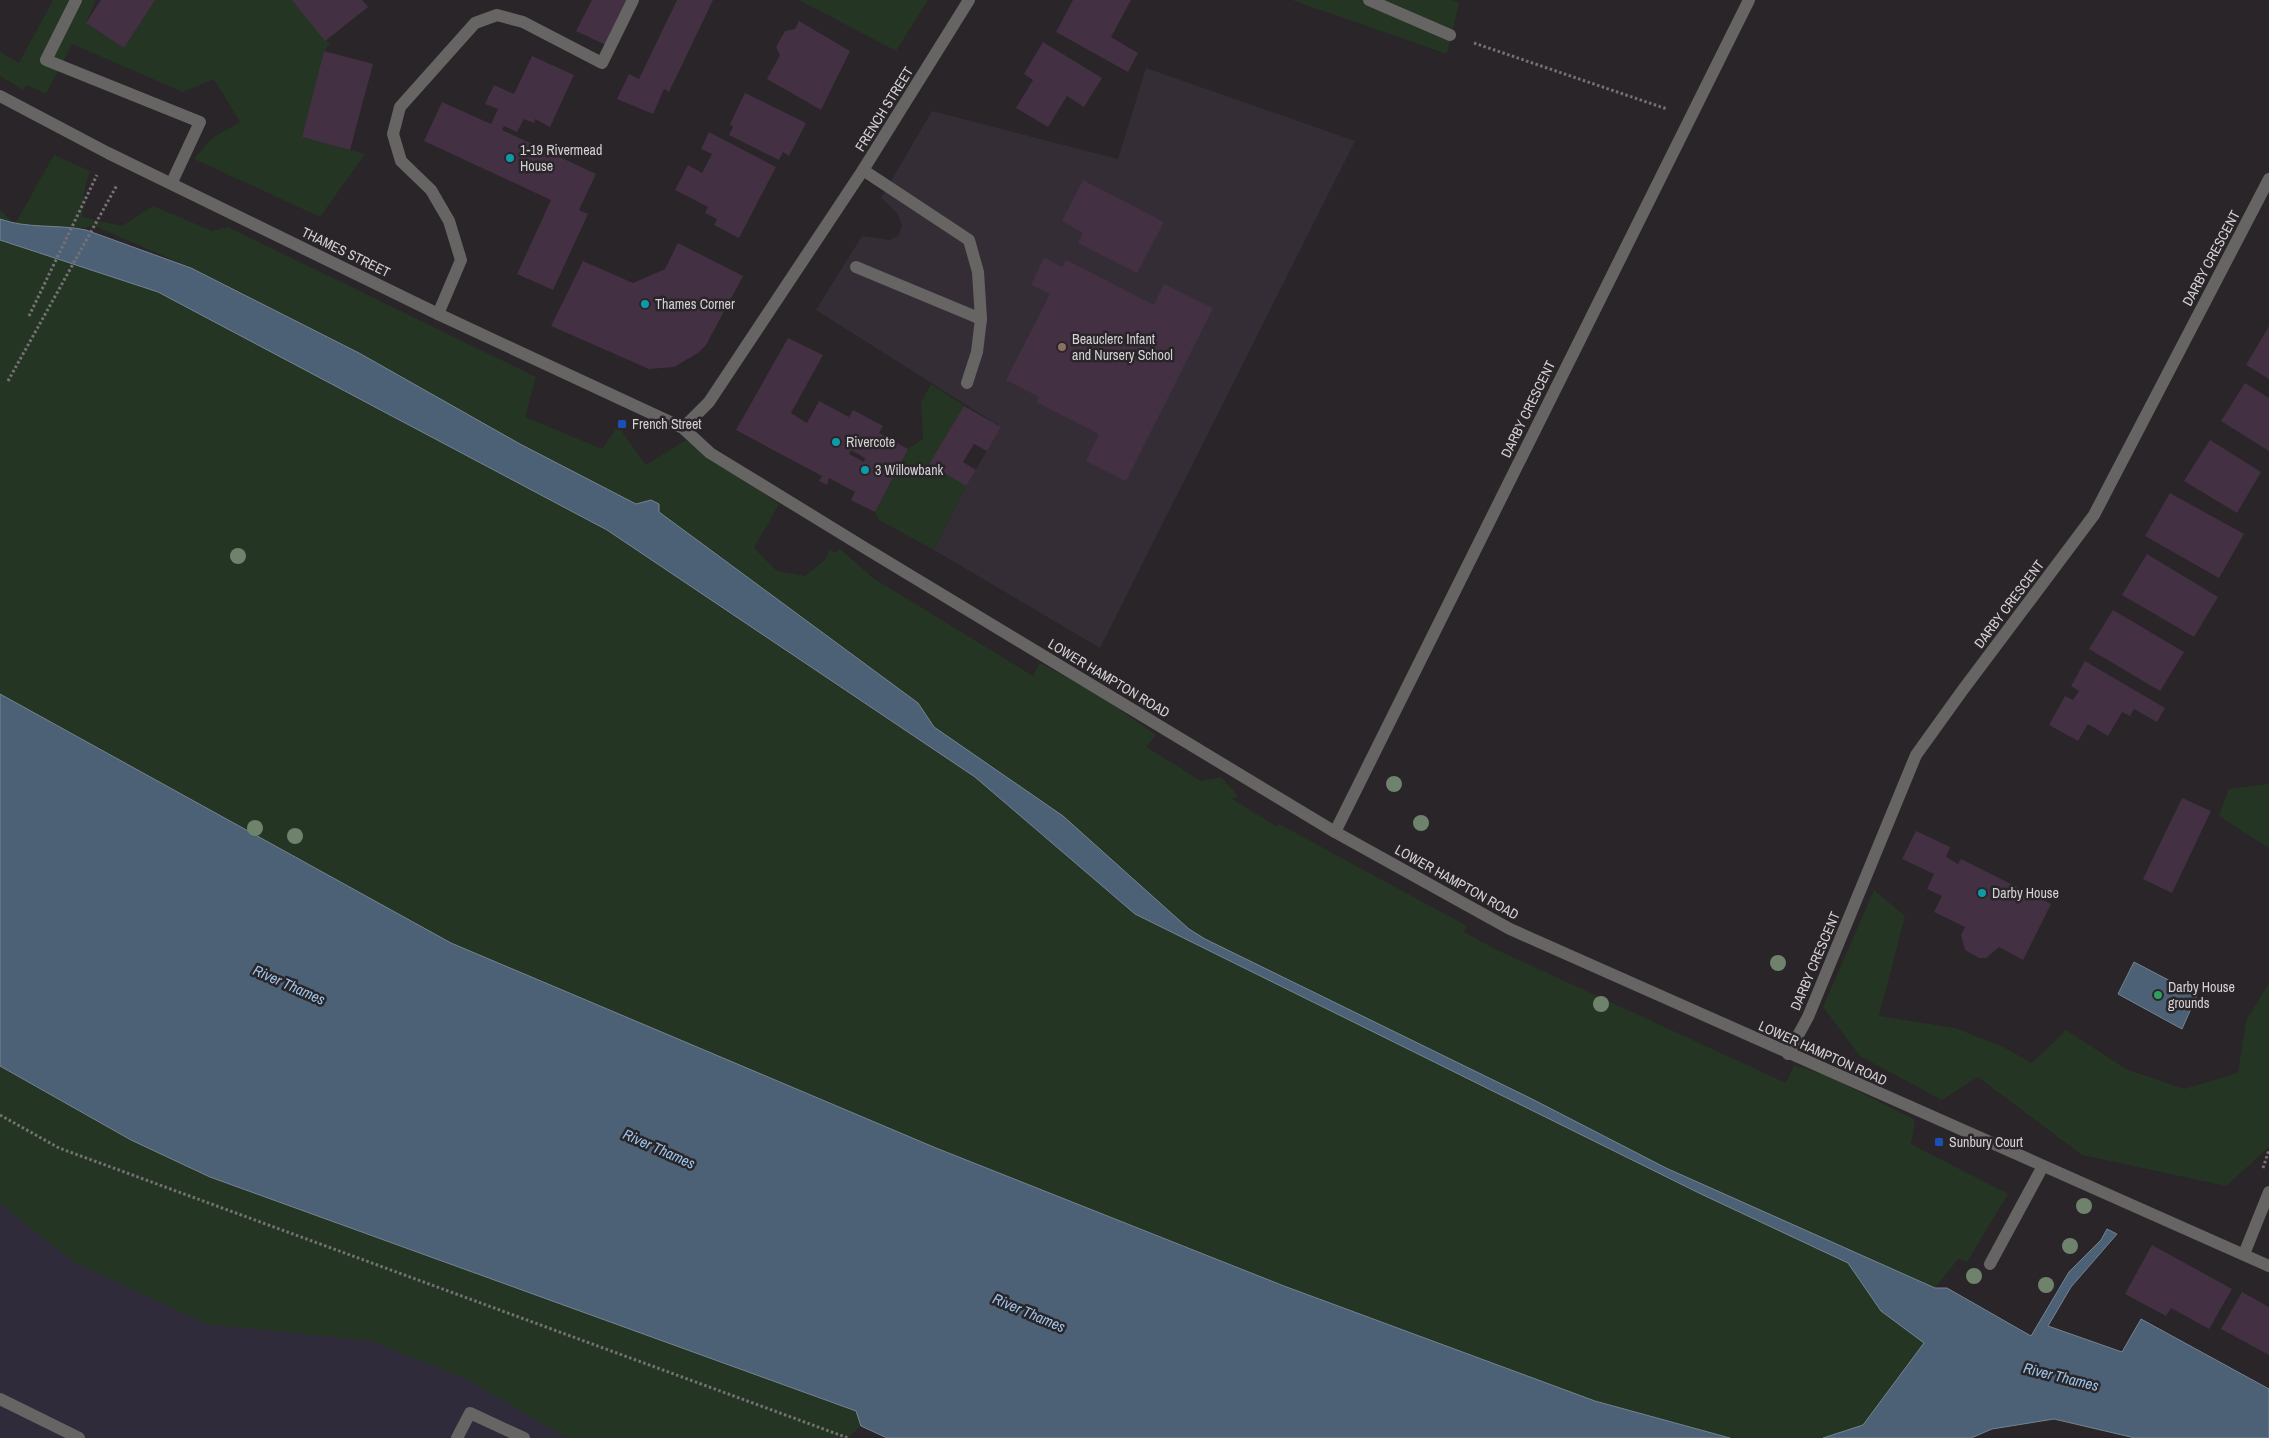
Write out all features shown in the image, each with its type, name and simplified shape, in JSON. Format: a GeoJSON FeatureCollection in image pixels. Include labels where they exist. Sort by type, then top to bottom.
{"type":"FeatureCollection","features":[{"type":"Feature","properties":{"kind":"street"},"geometry":{"type":"LineString","coordinates":[[76,0],[46,60],[200,122],[172,182]]}},
{"type":"Feature","properties":{"kind":"street"},"geometry":{"type":"LineString","coordinates":[[438,314],[461,260],[449,221],[431,190],[401,161],[393,134],[400,107],[475,23],[497,15],[523,22],[602,63],[633,0]]}},
{"type":"Feature","properties":{"kind":"street","name":"FRENCH STREET"},"geometry":{"type":"LineString","coordinates":[[683,428],[709,402],[863,170],[969,0]]}},
{"type":"Feature","properties":{"kind":"street"},"geometry":{"type":"LineString","coordinates":[[1369,0],[1450,35]]}},
{"type":"Feature","properties":{"kind":"street","name":"DARBY CRESCENT"},"geometry":{"type":"LineString","coordinates":[[1335,832],[1689,117],[1749,0]]}},
{"type":"Feature","properties":{"kind":"street","name":"THAMES STREET"},"geometry":{"type":"LineString","coordinates":[[0,96],[108,153],[172,182],[438,314],[683,428]]}},
{"type":"Feature","properties":{"kind":"street"},"geometry":{"type":"LineString","coordinates":[[863,170],[968,240],[978,272],[981,319],[977,352],[967,383]]}},
{"type":"Feature","properties":{"kind":"street","name":"DARBY CRESCENT"},"geometry":{"type":"LineString","coordinates":[[1788,1054],[1808,1017],[1916,755],[2094,515],[2269,179]]}},
{"type":"Feature","properties":{"kind":"street"},"geometry":{"type":"LineString","coordinates":[[856,267],[981,319]]}},
{"type":"Feature","properties":{"kind":"street","name":"LOWER HAMPTON ROAD"},"geometry":{"type":"LineString","coordinates":[[683,428],[710,453],[1335,832],[1510,929],[2269,1266]]}},
{"type":"Feature","properties":{"kind":"street"},"geometry":{"type":"LineString","coordinates":[[1990,1264],[2043,1166]]}},
{"type":"Feature","properties":{"kind":"street"},"geometry":{"type":"LineString","coordinates":[[2244,1254],[2269,1192]]}},
{"type":"Feature","properties":{"kind":"street"},"geometry":{"type":"LineString","coordinates":[[0,1399],[79,1438]]}},
{"type":"Feature","properties":{"kind":"street"},"geometry":{"type":"LineString","coordinates":[[456,1438],[470,1413],[524,1438]]}},
{"type":"Feature","properties":{"kind":"path"},"geometry":{"type":"LineString","coordinates":[[1450,35],[1689,117]]}},
{"type":"Feature","properties":{"kind":"path"},"geometry":{"type":"LineString","coordinates":[[29,316],[108,153]]}},
{"type":"Feature","properties":{"kind":"path"},"geometry":{"type":"LineString","coordinates":[[8,381],[129,162]]}},
{"type":"Feature","properties":{"kind":"path"},"geometry":{"type":"LineString","coordinates":[[0,1115],[59,1148],[848,1438]]}},
{"type":"Feature","properties":{"kind":"shaded area","name":"Beauclerc Infant and Nursery School"},"geometry":{"type":"Polygon","coordinates":[[[1146,68],[1355,141],[1100,648],[934,550],[966,486],[1001,427],[816,310],[862,236],[890,240],[899,235],[902,225],[897,213],[881,198],[932,111],[1118,159],[1146,68]]]}},
{"type":"Feature","properties":{"kind":"shaded area"},"geometry":{"type":"Polygon","coordinates":[[[0,1146],[759,1438],[0,1438],[0,1146]]]}},
{"type":"Feature","properties":{"kind":"green space"},"geometry":{"type":"Polygon","coordinates":[[[53,0],[96,0],[86,23],[124,48],[155,0],[292,0],[330,44],[324,51],[302,137],[365,154],[320,217],[194,159],[212,138],[240,122],[214,79],[183,92],[72,44],[46,94],[27,85],[23,90],[0,76],[0,52],[19,63],[53,0]]]}},
{"type":"Feature","properties":{"kind":"green space"},"geometry":{"type":"Polygon","coordinates":[[[799,0],[928,0],[896,51],[799,0]]]}},
{"type":"Feature","properties":{"kind":"green space"},"geometry":{"type":"Polygon","coordinates":[[[1292,0],[1451,0],[1459,3],[1447,54],[1292,0]]]}},
{"type":"Feature","properties":{"kind":"green space"},"geometry":{"type":"Polygon","coordinates":[[[54,155],[90,171],[85,187],[82,217],[122,226],[153,206],[212,231],[228,227],[536,377],[525,417],[602,449],[618,426],[646,465],[686,440],[779,504],[754,548],[777,571],[805,576],[825,560],[830,550],[835,553],[840,549],[873,578],[1033,676],[1040,663],[1102,697],[1156,735],[1146,747],[1201,781],[1221,777],[1238,796],[1232,799],[1276,826],[1279,824],[1467,926],[1464,932],[1495,949],[1786,1083],[1794,1065],[1828,1076],[1915,1120],[1911,1144],[2008,1194],[1967,1262],[1958,1259],[1935,1288],[1962,1338],[1877,1438],[1730,1438],[1595,1401],[1294,1311],[1201,1253],[1143,1230],[1118,1239],[624,1033],[0,723],[0,210],[15,224],[54,155]],[[95,226],[80,228],[72,245],[164,296],[298,323],[191,268],[95,226]],[[366,358],[607,530],[659,512],[651,500],[636,504],[520,444],[366,358]],[[935,728],[956,764],[975,777],[1009,779],[935,728]]]}},
{"type":"Feature","properties":{"kind":"green space"},"geometry":{"type":"Polygon","coordinates":[[[931,384],[964,406],[929,464],[966,486],[934,550],[879,520],[875,512],[908,449],[923,439],[921,402],[931,384]]]}},
{"type":"Feature","properties":{"kind":"green space"},"geometry":{"type":"Polygon","coordinates":[[[2269,784],[2269,848],[2219,816],[2229,789],[2269,784]]]}},
{"type":"Feature","properties":{"kind":"green space"},"geometry":{"type":"Polygon","coordinates":[[[1874,890],[1905,916],[1879,1016],[1955,1028],[2003,1047],[2032,1063],[2066,1030],[2126,1069],[2184,1089],[2238,1073],[2246,1021],[2269,983],[2269,1147],[2226,1186],[2082,1155],[1978,1077],[1942,1100],[1860,1056],[1823,1007],[1874,890]]]}},
{"type":"Feature","properties":{"kind":"green space"},"geometry":{"type":"Polygon","coordinates":[[[0,1066],[131,1140],[210,1177],[856,1411],[861,1426],[848,1438],[567,1438],[468,1380],[371,1341],[206,1324],[74,1262],[0,1204],[0,1066]]]}},
{"type":"Feature","properties":{"kind":"water","name":"River Thames"},"geometry":{"type":"Polygon","coordinates":[[[0,219],[21,224],[86,230],[191,268],[359,353],[520,444],[636,504],[651,500],[659,504],[659,512],[918,703],[934,727],[1063,816],[1189,929],[1205,939],[1532,1099],[1666,1168],[1935,1288],[1947,1288],[2031,1336],[2069,1272],[2101,1240],[2107,1229],[2117,1234],[2071,1287],[2048,1326],[2122,1352],[2141,1319],[2269,1389],[2269,1438],[2135,1438],[2054,1419],[1992,1429],[1971,1438],[1823,1438],[1863,1425],[1924,1343],[1881,1311],[1848,1263],[1701,1194],[1135,914],[975,777],[607,530],[158,292],[0,240],[0,219]]]}},
{"type":"Feature","properties":{"kind":"water","name":"River Thames"},"geometry":{"type":"Polygon","coordinates":[[[0,694],[451,943],[936,1148],[1284,1286],[1595,1401],[1730,1438],[887,1438],[861,1426],[856,1411],[210,1177],[131,1140],[0,1066],[0,694]]]}},
{"type":"Feature","properties":{"kind":"water","name":"Darby House grounds"},"geometry":{"type":"Polygon","coordinates":[[[2134,962],[2197,995],[2182,1029],[2118,994],[2134,962]]]}},
{"type":"Feature","properties":{"kind":"building"},"geometry":{"type":"Polygon","coordinates":[[[101,0],[155,0],[124,48],[86,23],[101,0]]]}},
{"type":"Feature","properties":{"kind":"building"},"geometry":{"type":"Polygon","coordinates":[[[292,0],[362,0],[368,7],[325,41],[292,0]]]}},
{"type":"Feature","properties":{"kind":"building"},"geometry":{"type":"Polygon","coordinates":[[[592,0],[633,0],[610,47],[576,31],[592,0]]]}},
{"type":"Feature","properties":{"kind":"building"},"geometry":{"type":"Polygon","coordinates":[[[677,0],[713,0],[669,92],[664,89],[653,114],[617,99],[629,74],[639,79],[677,0]]]}},
{"type":"Feature","properties":{"kind":"building"},"geometry":{"type":"Polygon","coordinates":[[[1073,0],[1131,0],[1111,37],[1138,53],[1128,72],[1056,32],[1073,0]]]}},
{"type":"Feature","properties":{"kind":"building"},"geometry":{"type":"Polygon","coordinates":[[[799,21],[850,51],[821,110],[767,79],[780,55],[776,47],[785,31],[795,29],[799,21]]]}},
{"type":"Feature","properties":{"kind":"building"},"geometry":{"type":"Polygon","coordinates":[[[1043,42],[1102,78],[1084,107],[1067,96],[1048,127],[1016,108],[1033,80],[1024,74],[1043,42]]]}},
{"type":"Feature","properties":{"kind":"building"},"geometry":{"type":"Polygon","coordinates":[[[324,51],[373,64],[350,150],[302,137],[324,51]]]}},
{"type":"Feature","properties":{"kind":"building","name":"1-19 Rivermead House"},"geometry":{"type":"Polygon","coordinates":[[[532,56],[574,75],[550,127],[535,119],[534,123],[524,119],[517,132],[504,126],[502,130],[596,174],[579,210],[588,214],[553,290],[517,274],[551,200],[424,141],[442,102],[491,124],[498,109],[485,104],[494,85],[514,94],[532,56]]]}},
{"type":"Feature","properties":{"kind":"building"},"geometry":{"type":"Polygon","coordinates":[[[745,93],[806,123],[789,156],[783,152],[779,160],[729,135],[733,127],[730,124],[745,93]]]}},
{"type":"Feature","properties":{"kind":"building"},"geometry":{"type":"Polygon","coordinates":[[[709,132],[776,167],[739,238],[714,225],[717,219],[705,213],[708,207],[675,190],[688,165],[702,173],[712,154],[701,149],[709,132]]]}},
{"type":"Feature","properties":{"kind":"building"},"geometry":{"type":"Polygon","coordinates":[[[1083,180],[1164,222],[1137,273],[1078,243],[1083,233],[1062,221],[1083,180]]]}},
{"type":"Feature","properties":{"kind":"building","name":"Thames Corner"},"geometry":{"type":"Polygon","coordinates":[[[678,243],[743,276],[706,345],[698,353],[674,367],[649,369],[551,326],[583,261],[633,283],[665,269],[678,243]]]}},
{"type":"Feature","properties":{"kind":"building"},"geometry":{"type":"Polygon","coordinates":[[[1044,258],[1062,267],[1066,260],[1154,305],[1164,284],[1213,308],[1126,481],[1086,461],[1099,434],[1036,402],[1039,397],[1006,380],[1050,294],[1031,285],[1044,258]]]}},
{"type":"Feature","properties":{"kind":"building"},"geometry":{"type":"Polygon","coordinates":[[[2269,326],[2269,379],[2246,365],[2269,326]]]}},
{"type":"Feature","properties":{"kind":"building"},"geometry":{"type":"Polygon","coordinates":[[[788,338],[823,355],[791,413],[807,423],[819,401],[849,417],[853,410],[883,426],[879,433],[908,449],[875,512],[851,500],[855,492],[829,478],[827,485],[819,481],[822,476],[736,430],[788,338]],[[851,450],[849,454],[864,462],[865,458],[851,450]]]}},
{"type":"Feature","properties":{"kind":"building"},"geometry":{"type":"Polygon","coordinates":[[[2245,383],[2269,398],[2269,451],[2221,421],[2245,383]]]}},
{"type":"Feature","properties":{"kind":"building"},"geometry":{"type":"Polygon","coordinates":[[[964,406],[1001,427],[987,451],[974,444],[963,462],[976,470],[966,486],[929,464],[964,406]]]}},
{"type":"Feature","properties":{"kind":"building"},"geometry":{"type":"Polygon","coordinates":[[[2210,440],[2261,472],[2237,513],[2184,481],[2210,440]]]}},
{"type":"Feature","properties":{"kind":"building"},"geometry":{"type":"Polygon","coordinates":[[[2170,493],[2244,534],[2219,578],[2145,536],[2170,493]]]}},
{"type":"Feature","properties":{"kind":"building"},"geometry":{"type":"Polygon","coordinates":[[[2147,554],[2218,597],[2194,637],[2122,595],[2147,554]]]}},
{"type":"Feature","properties":{"kind":"building"},"geometry":{"type":"Polygon","coordinates":[[[2113,610],[2184,652],[2160,691],[2089,649],[2113,610]]]}},
{"type":"Feature","properties":{"kind":"building"},"geometry":{"type":"Polygon","coordinates":[[[2085,661],[2165,708],[2157,722],[2134,709],[2130,716],[2122,712],[2108,736],[2088,724],[2078,741],[2049,725],[2065,696],[2073,700],[2079,691],[2071,686],[2085,661]]]}},
{"type":"Feature","properties":{"kind":"building"},"geometry":{"type":"Polygon","coordinates":[[[2182,798],[2211,811],[2172,893],[2143,879],[2182,798]]]}},
{"type":"Feature","properties":{"kind":"building","name":"Darby House"},"geometry":{"type":"Polygon","coordinates":[[[1916,831],[1950,847],[1946,857],[1958,864],[1961,859],[2051,904],[2023,960],[1999,947],[1986,958],[1979,958],[1965,950],[1961,935],[1965,927],[1934,912],[1942,896],[1927,889],[1934,874],[1902,859],[1916,831]]]}},
{"type":"Feature","properties":{"kind":"building"},"geometry":{"type":"Polygon","coordinates":[[[2152,1245],[2232,1289],[2209,1329],[2171,1308],[2166,1316],[2125,1294],[2152,1245]]]}},
{"type":"Feature","properties":{"kind":"building"},"geometry":{"type":"Polygon","coordinates":[[[2242,1292],[2269,1307],[2269,1355],[2221,1329],[2242,1292]]]}},
{"type":"Feature","properties":{"kind":"place","name":"1-19 Rivermead House"},"geometry":{"type":"Point","coordinates":[510,158]}},
{"type":"Feature","properties":{"kind":"place","name":"Thames Corner"},"geometry":{"type":"Point","coordinates":[645,304]}},
{"type":"Feature","properties":{"kind":"place","name":"Beauclerc Infant and Nursery School"},"geometry":{"type":"Point","coordinates":[1062,347]}},
{"type":"Feature","properties":{"kind":"place","name":"French Street"},"geometry":{"type":"Point","coordinates":[622,424]}},
{"type":"Feature","properties":{"kind":"place","name":"Rivercote"},"geometry":{"type":"Point","coordinates":[836,442]}},
{"type":"Feature","properties":{"kind":"place","name":"3 Willowbank"},"geometry":{"type":"Point","coordinates":[865,470]}},
{"type":"Feature","properties":{"kind":"place","name":"Darby House"},"geometry":{"type":"Point","coordinates":[1982,893]}},
{"type":"Feature","properties":{"kind":"place","name":"Darby House grounds"},"geometry":{"type":"Point","coordinates":[2158,995]}},
{"type":"Feature","properties":{"kind":"place","name":"Sunbury Court"},"geometry":{"type":"Point","coordinates":[1939,1142]}}]}
